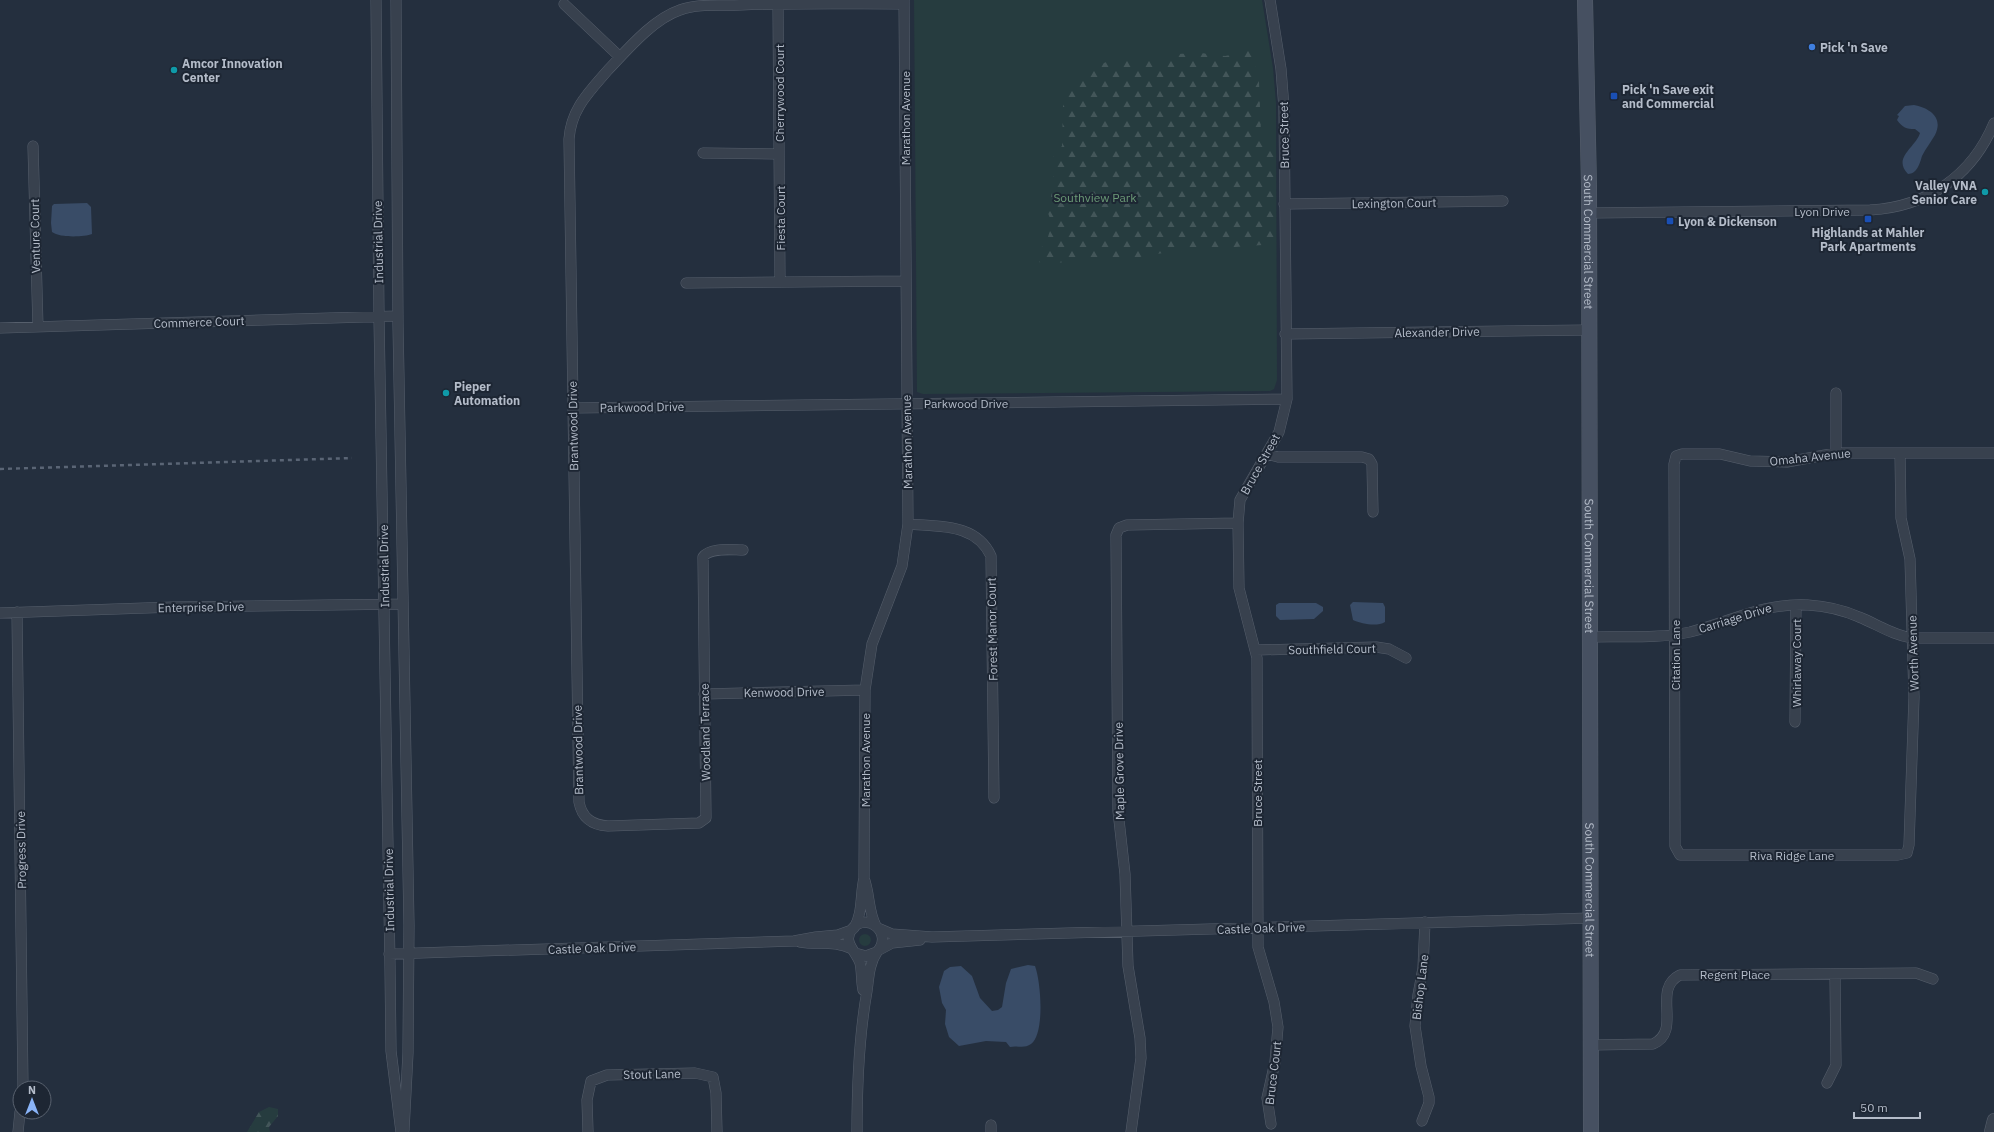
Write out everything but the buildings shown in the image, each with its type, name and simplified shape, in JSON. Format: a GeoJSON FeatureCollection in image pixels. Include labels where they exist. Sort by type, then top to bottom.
{"type":"FeatureCollection","features":[{"type":"Feature","properties":{"kind":"main road","name":"South Commercial Street"},"geometry":{"type":"LineString","coordinates":[[1584,0],[1590,330],[1592,1132]]}},
{"type":"Feature","properties":{"kind":"street","name":"Industrial Drive"},"geometry":{"type":"LineString","coordinates":[[376,0],[379,317],[385,605],[389,954],[392,1051],[401,1132]]}},
{"type":"Feature","properties":{"kind":"street","name":"Industrial Drive"},"geometry":{"type":"LineString","coordinates":[[396,0],[398,316],[409,953],[408,1053],[404,1132]]}},
{"type":"Feature","properties":{"kind":"street","name":"Bruce Street"},"geometry":{"type":"LineString","coordinates":[[1258,928],[1257,658],[1239,588],[1238,523],[1240,500],[1279,432],[1287,399],[1281,69],[1270,0]]}},
{"type":"Feature","properties":{"kind":"street","name":"Brantwood Drive"},"geometry":{"type":"LineString","coordinates":[[582,812],[579,802],[570,129],[579,103],[620,57],[660,20],[680,10],[694,6],[904,2]]}},
{"type":"Feature","properties":{"kind":"street","name":"Marathon Avenue"},"geometry":{"type":"LineString","coordinates":[[853,929],[859,915],[861,890],[864,878],[865,690],[872,644],[902,566],[908,524],[904,2]]}},
{"type":"Feature","properties":{"kind":"street"},"geometry":{"type":"LineString","coordinates":[[564,4],[620,57]]}},
{"type":"Feature","properties":{"kind":"street","name":"Cherrywood Court"},"geometry":{"type":"LineString","coordinates":[[703,153],[779,154],[778,4]]}},
{"type":"Feature","properties":{"kind":"street","name":"Lyon Drive"},"geometry":{"type":"LineString","coordinates":[[1589,213],[1870,210],[1898,207],[1936,192],[1959,175],[1981,149],[1994,123]]}},
{"type":"Feature","properties":{"kind":"street","name":"Venture Court"},"geometry":{"type":"LineString","coordinates":[[33,146],[38,327]]}},
{"type":"Feature","properties":{"kind":"street","name":"Fiesta Court"},"geometry":{"type":"LineString","coordinates":[[779,154],[780,282]]}},
{"type":"Feature","properties":{"kind":"street","name":"Lexington Court"},"geometry":{"type":"LineString","coordinates":[[1284,204],[1503,201]]}},
{"type":"Feature","properties":{"kind":"street"},"geometry":{"type":"LineString","coordinates":[[686,283],[906,281]]}},
{"type":"Feature","properties":{"kind":"street","name":"Commerce Court"},"geometry":{"type":"LineString","coordinates":[[0,328],[398,316]]}},
{"type":"Feature","properties":{"kind":"street","name":"Alexander Drive"},"geometry":{"type":"LineString","coordinates":[[1285,334],[1590,330]]}},
{"type":"Feature","properties":{"kind":"street"},"geometry":{"type":"LineString","coordinates":[[1836,393],[1836,453]]}},
{"type":"Feature","properties":{"kind":"street","name":"Parkwood Drive"},"geometry":{"type":"LineString","coordinates":[[573,408],[1287,399]]}},
{"type":"Feature","properties":{"kind":"street","name":"Omaha Avenue"},"geometry":{"type":"LineString","coordinates":[[1676,456],[1682,454],[1720,454],[1750,460],[1787,462],[1836,453],[1994,453]]}},
{"type":"Feature","properties":{"kind":"street","name":"Worth Avenue"},"geometry":{"type":"LineString","coordinates":[[1900,453],[1901,518],[1910,559],[1914,721],[1909,845],[1907,853]]}},
{"type":"Feature","properties":{"kind":"street"},"geometry":{"type":"LineString","coordinates":[[1267,454],[1278,457],[1362,457],[1369,459],[1372,464],[1373,512]]}},
{"type":"Feature","properties":{"kind":"street","name":"Citation Lane"},"geometry":{"type":"LineString","coordinates":[[1676,456],[1674,464],[1675,846],[1678,853]]}},
{"type":"Feature","properties":{"kind":"street","name":"Maple Grove Drive"},"geometry":{"type":"LineString","coordinates":[[1131,1132],[1141,1058],[1140,1038],[1128,966],[1125,874],[1118,811],[1117,531],[1122,526],[1127,525],[1238,523]]}},
{"type":"Feature","properties":{"kind":"street","name":"Forest Manor Court"},"geometry":{"type":"LineString","coordinates":[[908,524],[953,528],[970,532],[983,542],[991,556],[994,798]]}},
{"type":"Feature","properties":{"kind":"street","name":"Woodland Terrace"},"geometry":{"type":"LineString","coordinates":[[582,812],[593,823],[608,826],[699,823],[703,821],[707,813],[703,557],[705,553],[713,551],[744,550]]}},
{"type":"Feature","properties":{"kind":"street","name":"Enterprise Drive"},"geometry":{"type":"LineString","coordinates":[[0,613],[269,605],[403,604]]}},
{"type":"Feature","properties":{"kind":"street","name":"Carriage Drive"},"geometry":{"type":"LineString","coordinates":[[1590,637],[1675,634],[1700,629],[1763,608],[1796,604],[1843,611],[1899,636],[1912,638],[1994,638]]}},
{"type":"Feature","properties":{"kind":"street","name":"Whirlaway Court"},"geometry":{"type":"LineString","coordinates":[[1795,722],[1796,604]]}},
{"type":"Feature","properties":{"kind":"street","name":"Progress Drive"},"geometry":{"type":"LineString","coordinates":[[17,612],[23,1080]]}},
{"type":"Feature","properties":{"kind":"street","name":"Southfield Court"},"geometry":{"type":"LineString","coordinates":[[1256,650],[1376,647],[1389,649],[1406,658]]}},
{"type":"Feature","properties":{"kind":"street","name":"Kenwood Drive"},"geometry":{"type":"LineString","coordinates":[[704,694],[865,690]]}},
{"type":"Feature","properties":{"kind":"street","name":"Riva Ridge Lane"},"geometry":{"type":"LineString","coordinates":[[1678,853],[1684,856],[1898,855],[1907,853]]}},
{"type":"Feature","properties":{"kind":"street","name":"Marathon Avenue"},"geometry":{"type":"LineString","coordinates":[[864,878],[869,890],[871,914],[877,927]]}},
{"type":"Feature","properties":{"kind":"street","name":"Castle Oak Drive"},"geometry":{"type":"LineString","coordinates":[[877,927],[892,934],[932,937],[1591,918]]}},
{"type":"Feature","properties":{"kind":"street","name":"Bishop Lane"},"geometry":{"type":"LineString","coordinates":[[1422,1121],[1429,1103],[1429,1097],[1421,1066],[1415,1026],[1418,994],[1423,968],[1425,922]]}},
{"type":"Feature","properties":{"kind":"street"},"geometry":{"type":"LineString","coordinates":[[857,1132],[858,1085],[864,998],[870,964],[878,951],[882,939],[877,927],[864,923],[853,929],[848,940],[860,965],[864,998]]}},
{"type":"Feature","properties":{"kind":"street","name":"Bruce Court"},"geometry":{"type":"LineString","coordinates":[[1258,928],[1259,955],[1271,989],[1278,1027],[1275,1062],[1267,1098],[1271,1124]]}},
{"type":"Feature","properties":{"kind":"street","name":"Castle Oak Drive"},"geometry":{"type":"LineString","coordinates":[[389,954],[794,941],[838,935],[853,929]]}},
{"type":"Feature","properties":{"kind":"street","name":"Castle Oak Drive"},"geometry":{"type":"LineString","coordinates":[[878,951],[892,943],[932,937]]}},
{"type":"Feature","properties":{"kind":"street","name":"Castle Oak Drive"},"geometry":{"type":"LineString","coordinates":[[794,941],[810,944],[838,944],[853,951]]}},
{"type":"Feature","properties":{"kind":"street"},"geometry":{"type":"LineString","coordinates":[[853,951],[866,956],[878,951]]}},
{"type":"Feature","properties":{"kind":"street","name":"Regent Place"},"geometry":{"type":"LineString","coordinates":[[1591,1045],[1653,1044],[1659,1041],[1666,1032],[1668,987],[1672,980],[1680,975],[1916,973],[1933,979]]}},
{"type":"Feature","properties":{"kind":"street"},"geometry":{"type":"LineString","coordinates":[[1827,1082],[1836,1065],[1835,974]]}},
{"type":"Feature","properties":{"kind":"street","name":"Stout Lane"},"geometry":{"type":"LineString","coordinates":[[588,1132],[587,1100],[591,1081],[607,1075],[695,1073],[713,1077],[716,1084],[717,1132]]}},
{"type":"Feature","properties":{"kind":"street"},"geometry":{"type":"LineString","coordinates":[[18,1132],[19,1120]]}},
{"type":"Feature","properties":{"kind":"street"},"geometry":{"type":"LineString","coordinates":[[1991,1132],[1994,1120]]}},
{"type":"Feature","properties":{"kind":"green space","name":"Southview Park"},"geometry":{"type":"Polygon","coordinates":[[[914,0],[1262,0],[1273,68],[1276,103],[1277,380],[1274,389],[1270,391],[923,394],[917,392],[914,0]]]}},
{"type":"Feature","properties":{"kind":"green space"},"geometry":{"type":"Polygon","coordinates":[[[1251,48],[1259,82],[1261,133],[1275,150],[1274,244],[1169,252],[1116,261],[1076,261],[1045,264],[1039,262],[1038,252],[1047,240],[1052,224],[1048,213],[1053,186],[1053,157],[1062,146],[1063,106],[1069,88],[1085,71],[1111,60],[1165,61],[1176,54],[1201,53],[1225,56],[1246,52],[1251,48]]]}},
{"type":"Feature","properties":{"kind":"green space"},"geometry":{"type":"Polygon","coordinates":[[[863,934],[867,934],[871,940],[867,946],[863,946],[859,942],[859,938],[863,934]]]}},
{"type":"Feature","properties":{"kind":"green space"},"geometry":{"type":"Polygon","coordinates":[[[269,1107],[278,1109],[278,1116],[269,1127],[270,1132],[247,1132],[259,1112],[269,1107]]]}},
{"type":"Feature","properties":{"kind":"water"},"geometry":{"type":"Polygon","coordinates":[[[1914,105],[1925,108],[1934,114],[1938,123],[1935,135],[1925,150],[1918,168],[1911,174],[1908,174],[1904,168],[1904,158],[1920,133],[1915,129],[1903,126],[1897,120],[1899,116],[1897,115],[1905,106],[1914,105]]]}},
{"type":"Feature","properties":{"kind":"water"},"geometry":{"type":"Polygon","coordinates":[[[87,203],[91,207],[92,234],[72,236],[60,235],[52,232],[52,206],[54,204],[87,203]]]}},
{"type":"Feature","properties":{"kind":"water"},"geometry":{"type":"Polygon","coordinates":[[[1353,602],[1383,603],[1385,607],[1385,622],[1382,624],[1369,624],[1353,620],[1350,605],[1353,602]]]}},
{"type":"Feature","properties":{"kind":"water"},"geometry":{"type":"Polygon","coordinates":[[[1279,603],[1316,603],[1323,607],[1323,611],[1314,619],[1280,620],[1276,616],[1276,605],[1279,603]]]}},
{"type":"Feature","properties":{"kind":"water"},"geometry":{"type":"Polygon","coordinates":[[[1028,965],[1035,966],[1040,995],[1040,1019],[1038,1030],[1031,1044],[1026,1046],[1010,1047],[1006,1042],[986,1041],[959,1046],[949,1037],[945,1024],[946,1010],[942,1003],[939,987],[944,971],[950,967],[961,966],[972,976],[980,998],[992,1011],[998,1010],[1002,1007],[1006,983],[1011,969],[1028,965]]]}},
{"type":"Feature","properties":{"kind":"railway"},"geometry":{"type":"LineString","coordinates":[[0,469],[352,458]]}},
{"type":"Feature","properties":{"kind":"place","name":"Pick 'n Save"},"geometry":{"type":"Point","coordinates":[1812,47]}},
{"type":"Feature","properties":{"kind":"place","name":"Amcor Innovation Center"},"geometry":{"type":"Point","coordinates":[174,70]}},
{"type":"Feature","properties":{"kind":"place","name":"Pick 'n Save exit and Commercial"},"geometry":{"type":"Point","coordinates":[1614,96]}},
{"type":"Feature","properties":{"kind":"place","name":"Valley VNA Senior Care"},"geometry":{"type":"Point","coordinates":[1985,192]}},
{"type":"Feature","properties":{"kind":"place","name":"Highlands at Mahler Park Apartments"},"geometry":{"type":"Point","coordinates":[1868,219]}},
{"type":"Feature","properties":{"kind":"place","name":"Lyon & Dickenson"},"geometry":{"type":"Point","coordinates":[1670,221]}},
{"type":"Feature","properties":{"kind":"place","name":"Pieper Automation"},"geometry":{"type":"Point","coordinates":[446,393]}}]}
